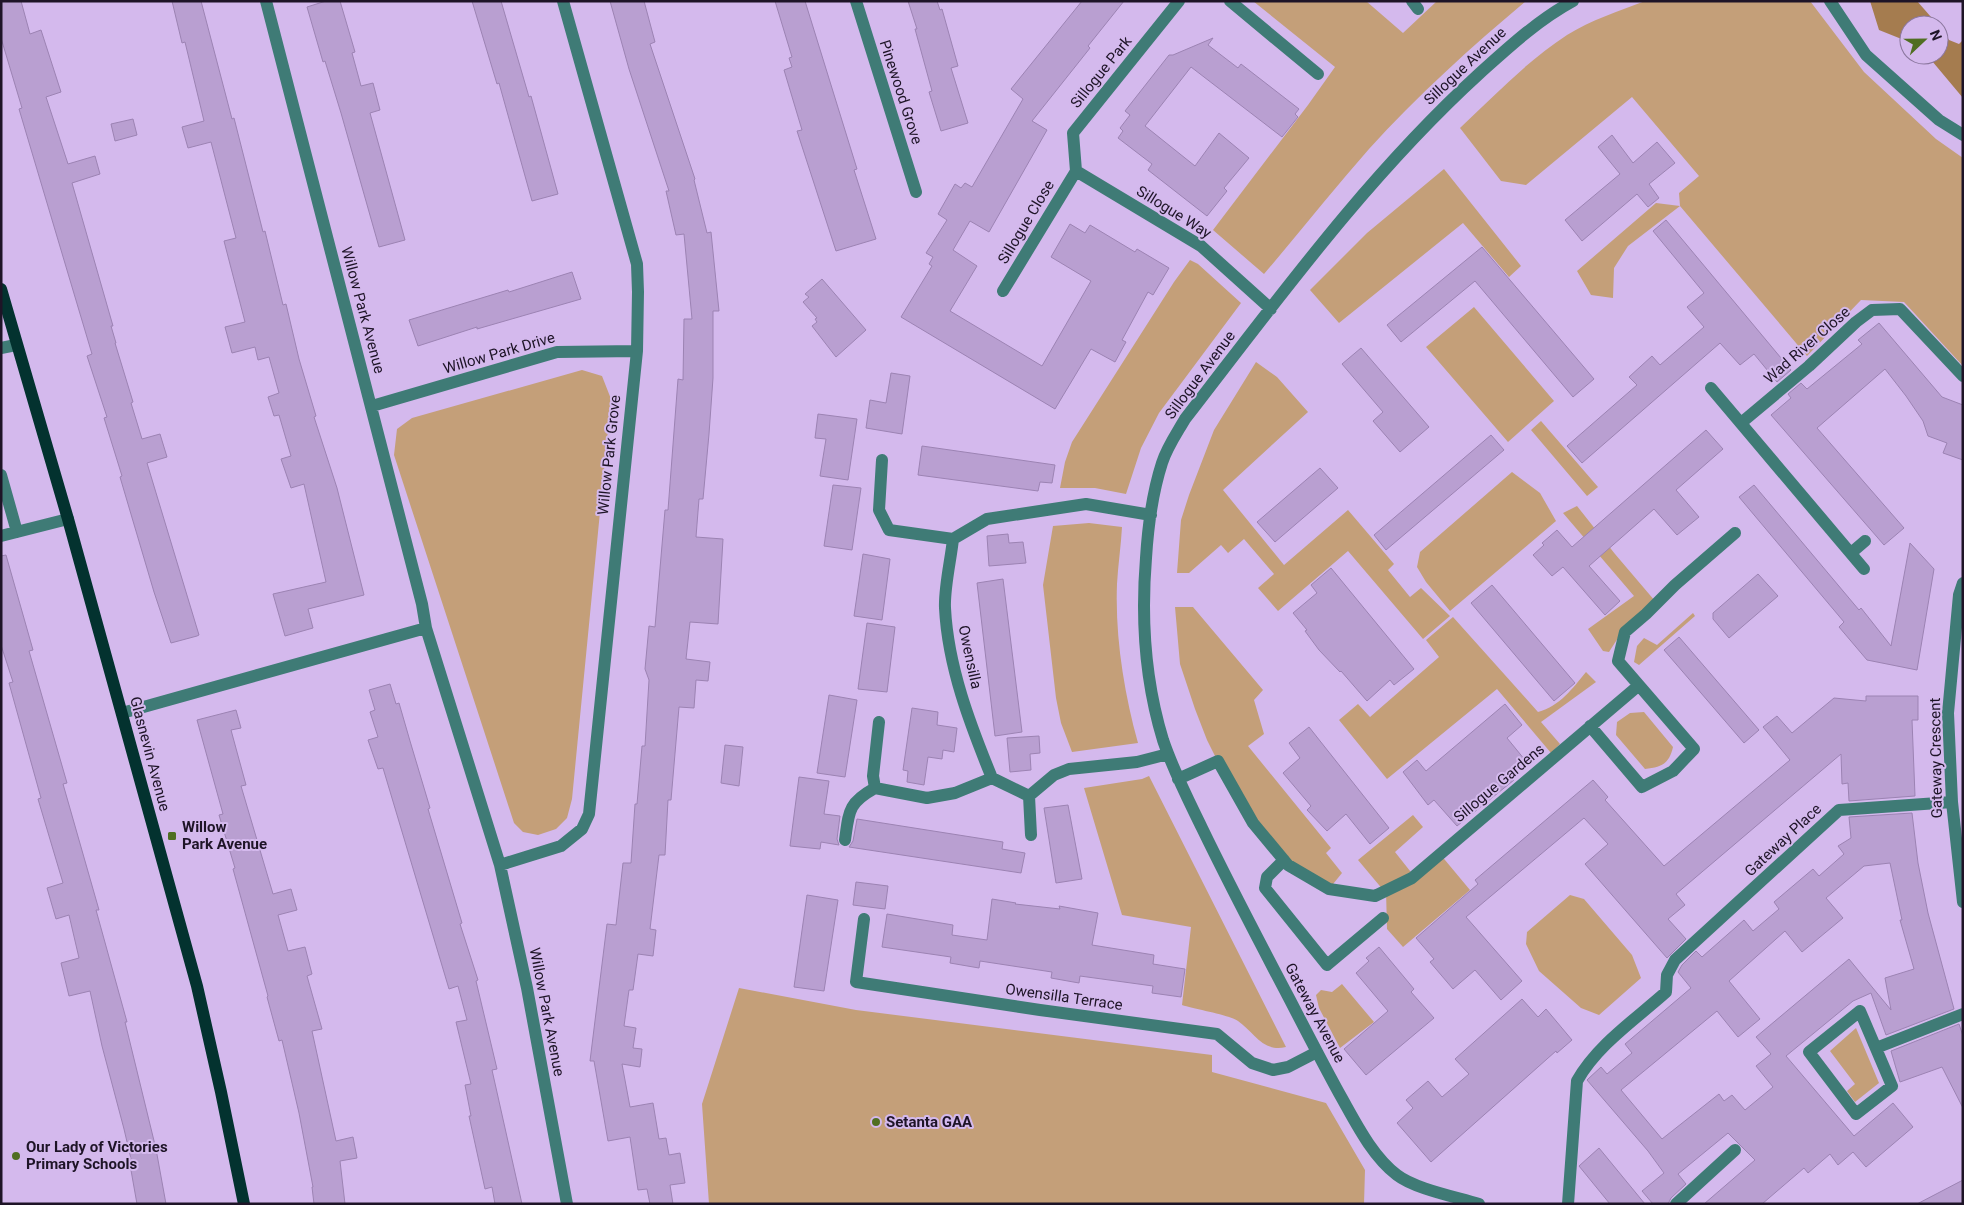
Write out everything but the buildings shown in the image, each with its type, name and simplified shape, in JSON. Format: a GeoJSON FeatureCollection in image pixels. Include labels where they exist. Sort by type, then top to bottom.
{"type":"FeatureCollection","features":[{"type":"Feature","properties":{"kind":"main road","name":"Glasnevin Avenue"},"geometry":{"type":"LineString","coordinates":[[1,289],[68,519],[197,986],[228,1121],[244,1204]]}},
{"type":"Feature","properties":{"kind":"street","name":"Willow Park Avenue"},"geometry":{"type":"LineString","coordinates":[[266,1],[291,104],[372,406],[422,604],[426,628],[500,865],[527,988],[567,1204]]}},
{"type":"Feature","properties":{"kind":"street","name":"Willow Park Grove"},"geometry":{"type":"LineString","coordinates":[[500,865],[562,846],[582,829],[589,814],[637,351],[637,264],[563,1]]}},
{"type":"Feature","properties":{"kind":"street","name":"Pinewood Grove"},"geometry":{"type":"LineString","coordinates":[[856,1],[916,192]]}},
{"type":"Feature","properties":{"kind":"street","name":"Sillogue Park"},"geometry":{"type":"LineString","coordinates":[[1076,171],[1073,133],[1179,1]]}},
{"type":"Feature","properties":{"kind":"street"},"geometry":{"type":"LineString","coordinates":[[1230,1],[1318,74]]}},
{"type":"Feature","properties":{"kind":"street","name":"Sillogue Avenue"},"geometry":{"type":"LineString","coordinates":[[1178,779],[1168,754],[1150,679],[1144,634],[1143,589],[1150,515],[1162,462],[1173,440],[1185,419],[1305,264],[1405,147],[1459,92],[1522,36],[1554,12],[1573,1]]}},
{"type":"Feature","properties":{"kind":"street"},"geometry":{"type":"LineString","coordinates":[[1830,1],[1866,54],[1938,120],[1963,135]]}},
{"type":"Feature","properties":{"kind":"street","name":"Sillogue Close"},"geometry":{"type":"LineString","coordinates":[[1003,291],[1076,171]]}},
{"type":"Feature","properties":{"kind":"street","name":"Sillogue Way"},"geometry":{"type":"LineString","coordinates":[[1076,171],[1200,246],[1271,309]]}},
{"type":"Feature","properties":{"kind":"street","name":"Wad River Close"},"geometry":{"type":"LineString","coordinates":[[1740,423],[1872,310],[1900,309],[1963,376]]}},
{"type":"Feature","properties":{"kind":"street"},"geometry":{"type":"LineString","coordinates":[[1,348],[16,345]]}},
{"type":"Feature","properties":{"kind":"street","name":"Willow Park Drive"},"geometry":{"type":"LineString","coordinates":[[372,406],[557,352],[637,351]]}},
{"type":"Feature","properties":{"kind":"street"},"geometry":{"type":"LineString","coordinates":[[1711,388],[1864,568]]}},
{"type":"Feature","properties":{"kind":"street"},"geometry":{"type":"LineString","coordinates":[[882,460],[879,510],[889,530],[953,539],[987,519],[1086,504],[1150,515]]}},
{"type":"Feature","properties":{"kind":"street"},"geometry":{"type":"LineString","coordinates":[[1,475],[17,532]]}},
{"type":"Feature","properties":{"kind":"street"},"geometry":{"type":"LineString","coordinates":[[1,536],[68,519]]}},
{"type":"Feature","properties":{"kind":"street"},"geometry":{"type":"LineString","coordinates":[[1590,726],[1642,787],[1673,771],[1694,749],[1638,686],[1618,660],[1625,632],[1675,584],[1735,533]]}},
{"type":"Feature","properties":{"kind":"street","name":"Owensilla"},"geometry":{"type":"LineString","coordinates":[[953,539],[944,606],[949,649],[959,690],[992,778]]}},
{"type":"Feature","properties":{"kind":"street"},"geometry":{"type":"LineString","coordinates":[[1851,553],[1865,541]]}},
{"type":"Feature","properties":{"kind":"street","name":"Gateway Crescent"},"geometry":{"type":"LineString","coordinates":[[1963,583],[1959,594],[1948,713],[1952,802],[1963,902]]}},
{"type":"Feature","properties":{"kind":"street"},"geometry":{"type":"LineString","coordinates":[[122,713],[426,628]]}},
{"type":"Feature","properties":{"kind":"street","name":"Sillogue Gardens"},"geometry":{"type":"LineString","coordinates":[[1284,860],[1288,865],[1329,889],[1374,896],[1412,878],[1638,686]]}},
{"type":"Feature","properties":{"kind":"street"},"geometry":{"type":"LineString","coordinates":[[875,788],[873,776],[879,722]]}},
{"type":"Feature","properties":{"kind":"street"},"geometry":{"type":"LineString","coordinates":[[1029,796],[1054,775],[1069,769],[1137,762],[1168,754]]}},
{"type":"Feature","properties":{"kind":"street"},"geometry":{"type":"LineString","coordinates":[[1178,779],[1218,761],[1253,823],[1284,860],[1267,877],[1265,888],[1327,965],[1383,918]]}},
{"type":"Feature","properties":{"kind":"street"},"geometry":{"type":"LineString","coordinates":[[845,840],[849,812],[859,797],[875,788],[927,798],[955,793],[992,778],[1029,796]]}},
{"type":"Feature","properties":{"kind":"street","name":"Gateway Avenue"},"geometry":{"type":"LineString","coordinates":[[1178,779],[1317,1052],[1363,1134],[1380,1158],[1398,1176],[1431,1190],[1479,1204]]}},
{"type":"Feature","properties":{"kind":"street"},"geometry":{"type":"LineString","coordinates":[[1029,796],[1030,835]]}},
{"type":"Feature","properties":{"kind":"street","name":"Gateway Place"},"geometry":{"type":"LineString","coordinates":[[1568,1204],[1576,1088],[1580,1076],[1605,1046],[1666,992],[1667,975],[1675,960],[1839,810],[1952,802]]}},
{"type":"Feature","properties":{"kind":"street","name":"Owensilla Terrace"},"geometry":{"type":"LineString","coordinates":[[864,919],[856,982],[1217,1034],[1252,1063],[1273,1070],[1288,1067],[1317,1052]]}},
{"type":"Feature","properties":{"kind":"street"},"geometry":{"type":"LineString","coordinates":[[1860,1011],[1876,1048],[1892,1086],[1856,1114],[1809,1052],[1860,1011]]}},
{"type":"Feature","properties":{"kind":"street"},"geometry":{"type":"LineString","coordinates":[[1876,1048],[1963,1014]]}},
{"type":"Feature","properties":{"kind":"street"},"geometry":{"type":"LineString","coordinates":[[1676,1204],[1735,1150]]}},
{"type":"Feature","properties":{"kind":"shaded area"},"geometry":{"type":"Polygon","coordinates":[[[1253,1],[1366,1],[1403,33],[1437,1],[1526,1],[1445,72],[1387,129],[1264,274],[1213,230],[1335,67],[1253,1]]]}},
{"type":"Feature","properties":{"kind":"shaded area"},"geometry":{"type":"Polygon","coordinates":[[[1645,1],[1810,1],[1864,72],[1936,139],[1963,158],[1963,366],[1904,302],[1861,300],[1807,356],[1680,206],[1679,193],[1699,176],[1632,97],[1526,185],[1501,181],[1460,128],[1498,91],[1552,45],[1595,20],[1645,1]]]}},
{"type":"Feature","properties":{"kind":"shaded area"},"geometry":{"type":"Polygon","coordinates":[[[1870,1],[1917,1],[1929,15],[1899,15],[1899,38],[1879,30],[1870,1]]]}},
{"type":"Feature","properties":{"kind":"shaded area"},"geometry":{"type":"Polygon","coordinates":[[[1949,40],[1959,44],[1963,40],[1963,98],[1935,65],[1949,65],[1949,40]]]}},
{"type":"Feature","properties":{"kind":"shaded area"},"geometry":{"type":"Polygon","coordinates":[[[1444,169],[1521,266],[1509,277],[1463,223],[1339,323],[1310,290],[1367,233],[1444,169]]]}},
{"type":"Feature","properties":{"kind":"shaded area"},"geometry":{"type":"Polygon","coordinates":[[[1656,203],[1680,206],[1628,246],[1614,268],[1613,298],[1591,295],[1577,271],[1656,203]]]}},
{"type":"Feature","properties":{"kind":"shaded area"},"geometry":{"type":"Polygon","coordinates":[[[1190,260],[1198,264],[1241,303],[1159,413],[1141,448],[1126,494],[1095,488],[1060,488],[1065,462],[1072,442],[1190,260]]]}},
{"type":"Feature","properties":{"kind":"shaded area"},"geometry":{"type":"Polygon","coordinates":[[[1474,307],[1554,401],[1508,442],[1426,347],[1474,307]]]}},
{"type":"Feature","properties":{"kind":"shaded area"},"geometry":{"type":"Polygon","coordinates":[[[1256,362],[1277,377],[1308,412],[1223,490],[1284,565],[1348,510],[1394,564],[1388,570],[1410,597],[1421,588],[1450,616],[1423,639],[1348,551],[1278,611],[1258,588],[1274,574],[1244,539],[1228,553],[1221,545],[1189,573],[1177,573],[1181,520],[1189,495],[1214,430],[1256,362]]]}},
{"type":"Feature","properties":{"kind":"shaded area"},"geometry":{"type":"Polygon","coordinates":[[[582,370],[602,376],[611,399],[572,799],[567,818],[556,829],[538,835],[523,832],[514,823],[394,455],[397,429],[412,418],[582,370]]]}},
{"type":"Feature","properties":{"kind":"shaded area"},"geometry":{"type":"Polygon","coordinates":[[[1541,421],[1598,487],[1587,496],[1531,430],[1541,421]]]}},
{"type":"Feature","properties":{"kind":"shaded area"},"geometry":{"type":"Polygon","coordinates":[[[1512,472],[1540,493],[1556,521],[1450,611],[1426,582],[1417,567],[1420,552],[1512,472]]]}},
{"type":"Feature","properties":{"kind":"shaded area"},"geometry":{"type":"Polygon","coordinates":[[[1577,506],[1655,601],[1625,627],[1609,652],[1603,651],[1588,629],[1634,596],[1563,513],[1577,506]]]}},
{"type":"Feature","properties":{"kind":"shaded area"},"geometry":{"type":"Polygon","coordinates":[[[1089,523],[1122,527],[1117,584],[1117,624],[1125,684],[1138,743],[1072,752],[1061,723],[1056,698],[1043,585],[1053,526],[1089,523]]]}},
{"type":"Feature","properties":{"kind":"shaded area"},"geometry":{"type":"Polygon","coordinates":[[[1175,607],[1193,607],[1263,690],[1254,700],[1264,734],[1248,746],[1331,848],[1326,853],[1342,873],[1329,889],[1288,865],[1218,762],[1207,740],[1180,664],[1175,607]]]}},
{"type":"Feature","properties":{"kind":"shaded area"},"geometry":{"type":"Polygon","coordinates":[[[1693,613],[1695,616],[1639,665],[1634,662],[1637,646],[1644,638],[1657,645],[1693,613]]]}},
{"type":"Feature","properties":{"kind":"shaded area"},"geometry":{"type":"Polygon","coordinates":[[[1453,617],[1538,712],[1559,701],[1586,672],[1596,682],[1541,722],[1560,744],[1551,753],[1497,689],[1387,779],[1339,720],[1358,704],[1370,717],[1439,657],[1426,640],[1453,617]]]}},
{"type":"Feature","properties":{"kind":"shaded area"},"geometry":{"type":"Polygon","coordinates":[[[1644,712],[1673,747],[1664,764],[1645,769],[1616,735],[1617,722],[1630,713],[1644,712]]]}},
{"type":"Feature","properties":{"kind":"shaded area"},"geometry":{"type":"Polygon","coordinates":[[[1149,776],[1286,1047],[1271,1047],[1265,1044],[1234,1019],[1182,1005],[1191,927],[1122,915],[1084,788],[1142,779],[1149,776]]]}},
{"type":"Feature","properties":{"kind":"shaded area"},"geometry":{"type":"Polygon","coordinates":[[[1413,815],[1423,827],[1395,852],[1414,876],[1440,854],[1470,890],[1403,947],[1387,929],[1386,890],[1384,891],[1358,860],[1413,815]]]}},
{"type":"Feature","properties":{"kind":"shaded area"},"geometry":{"type":"Polygon","coordinates":[[[1570,895],[1584,899],[1632,955],[1641,978],[1599,1015],[1581,1008],[1539,971],[1526,944],[1527,932],[1570,895]]]}},
{"type":"Feature","properties":{"kind":"shaded area"},"geometry":{"type":"Polygon","coordinates":[[[1342,984],[1374,1022],[1340,1048],[1319,1008],[1316,995],[1321,990],[1332,992],[1342,984]]]}},
{"type":"Feature","properties":{"kind":"shaded area"},"geometry":{"type":"Polygon","coordinates":[[[739,988],[856,1010],[1212,1055],[1212,1072],[1326,1103],[1365,1170],[1364,1204],[709,1204],[702,1104],[739,988]]]}},
{"type":"Feature","properties":{"kind":"shaded area"},"geometry":{"type":"Polygon","coordinates":[[[1856,1028],[1879,1083],[1855,1102],[1847,1091],[1855,1084],[1830,1051],[1856,1028]]]}},
{"type":"Feature","properties":{"kind":"place","name":"Willow Park Avenue"},"geometry":{"type":"Point","coordinates":[172,836]}},
{"type":"Feature","properties":{"kind":"place","name":"Setanta GAA"},"geometry":{"type":"Point","coordinates":[876,1122]}},
{"type":"Feature","properties":{"kind":"place","name":"Our Lady of Victories Primary Schools"},"geometry":{"type":"Point","coordinates":[16,1156]}}]}
